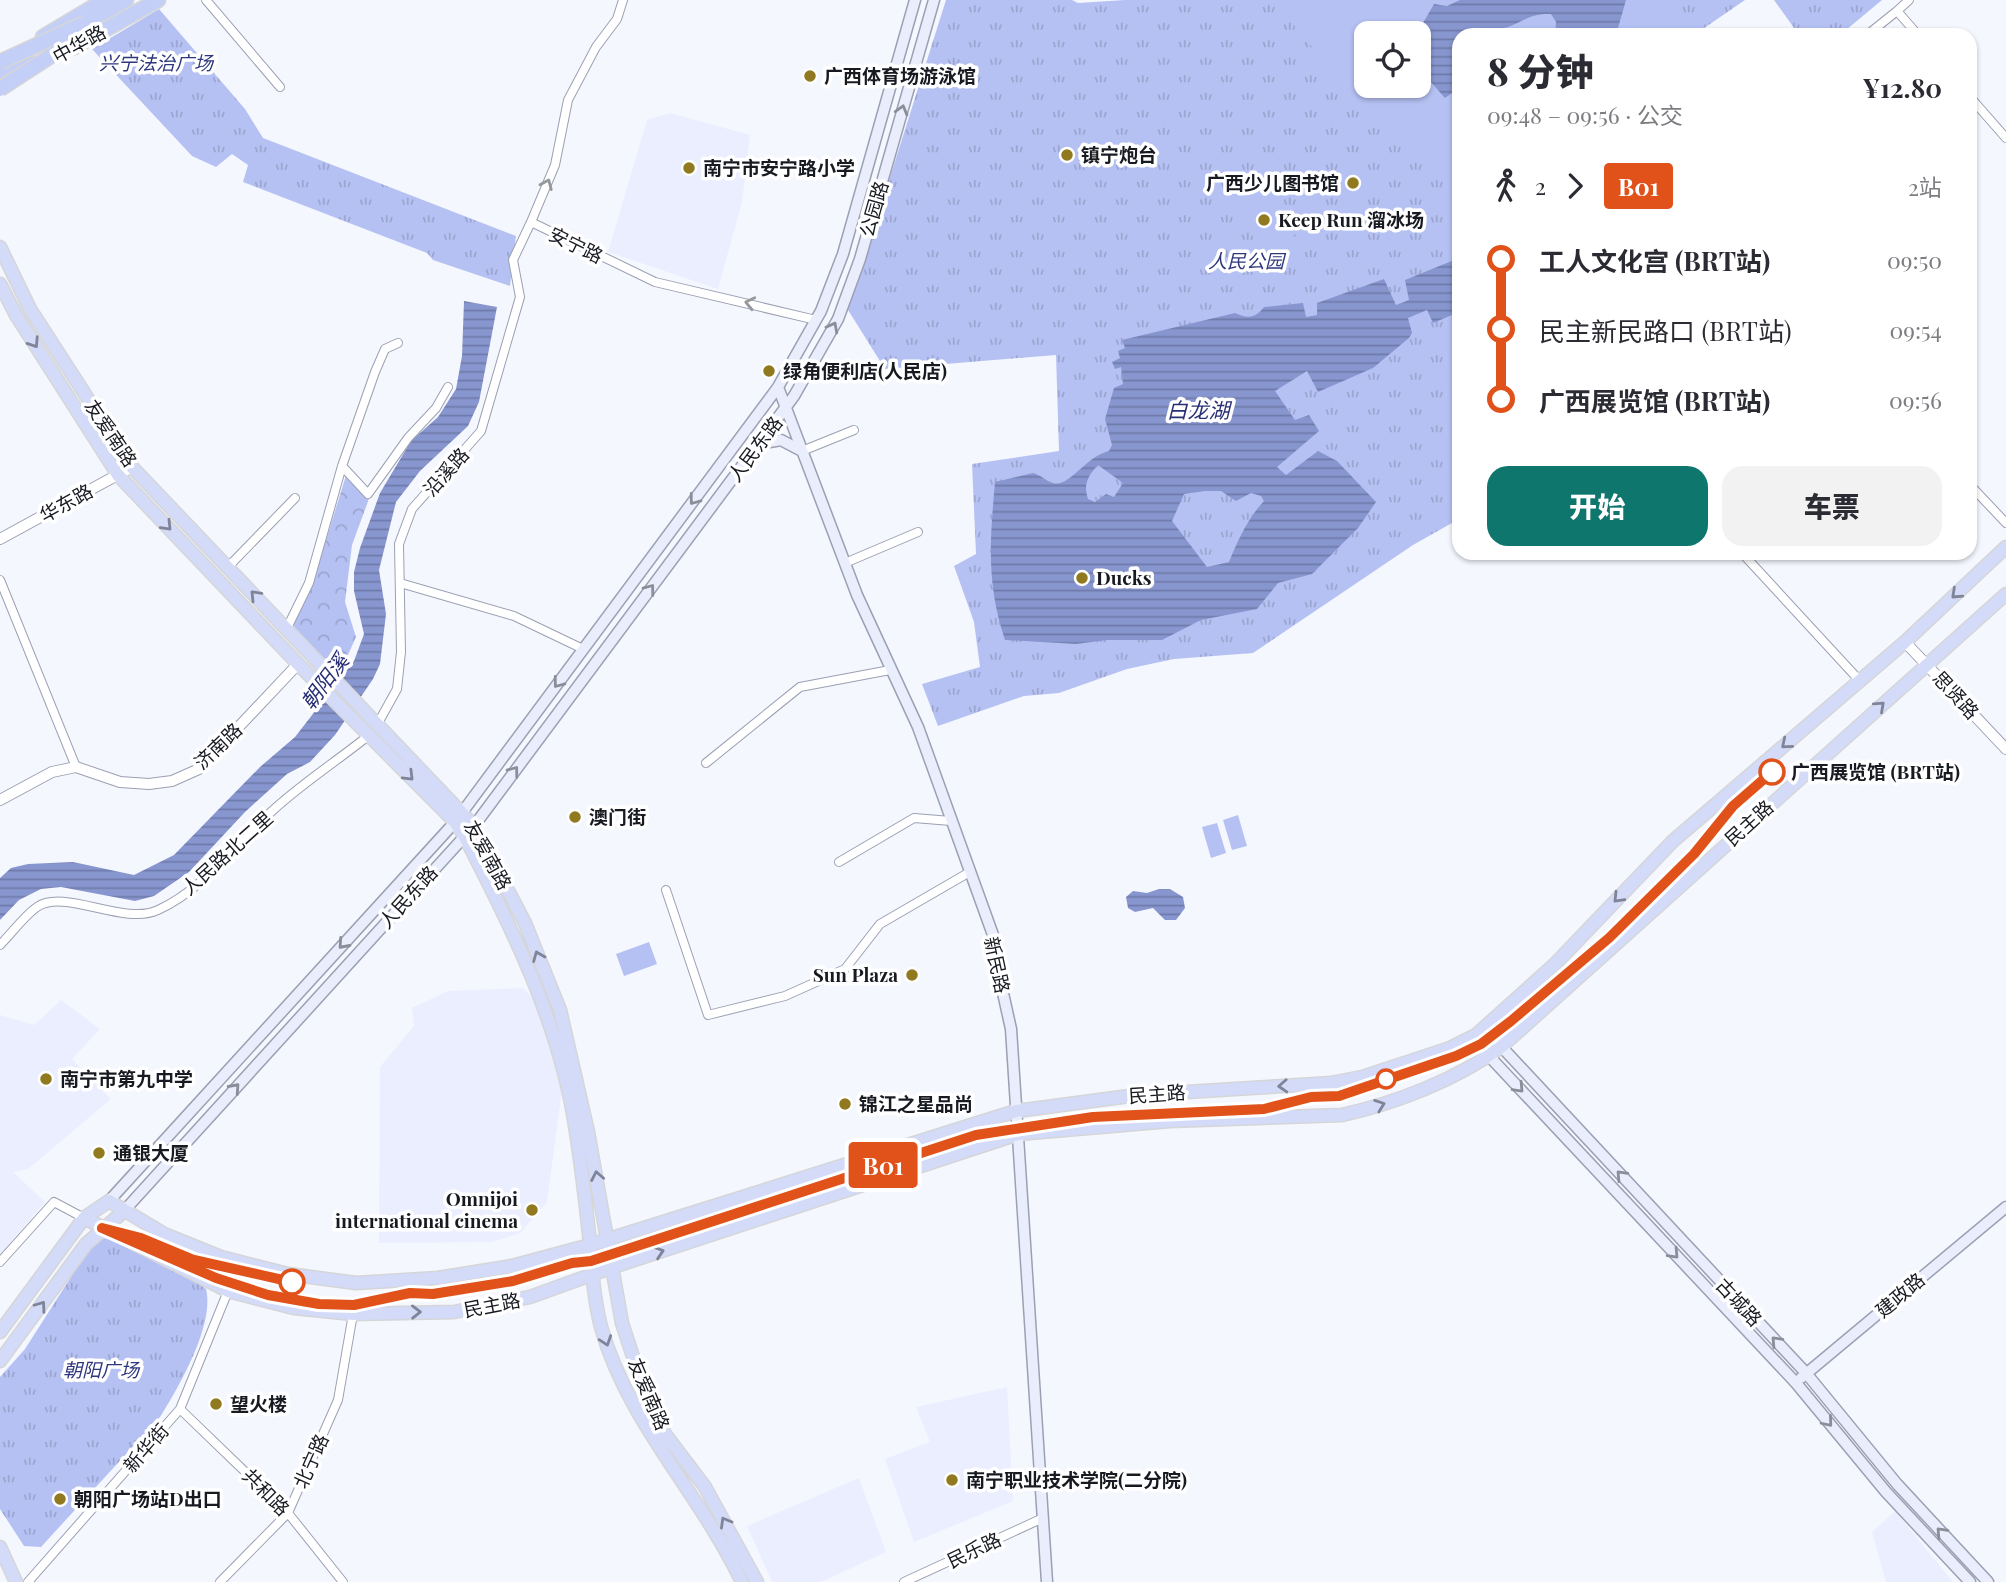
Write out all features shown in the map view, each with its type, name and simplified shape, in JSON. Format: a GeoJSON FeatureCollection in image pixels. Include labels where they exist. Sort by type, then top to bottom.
{"type":"FeatureCollection","features":[{"type":"Feature","properties":{"kind":"highway","name":"中华路"},"geometry":{"type":"LineString","coordinates":[[0,62],[105,0]]}},
{"type":"Feature","properties":{"kind":"highway"},"geometry":{"type":"LineString","coordinates":[[0,89],[126,0]]}},
{"type":"Feature","properties":{"kind":"highway"},"geometry":{"type":"LineString","coordinates":[[0,71],[146,0]]}},
{"type":"Feature","properties":{"kind":"highway","name":"中华路"},"geometry":{"type":"LineString","coordinates":[[0,89],[158,0]]}},
{"type":"Feature","properties":{"kind":"highway"},"geometry":{"type":"LineString","coordinates":[[0,62],[84,29]]}},
{"type":"Feature","properties":{"kind":"highway"},"geometry":{"type":"LineString","coordinates":[[0,81],[84,29]]}},
{"type":"Feature","properties":{"kind":"main road","name":"公园路"},"geometry":{"type":"LineString","coordinates":[[778,387],[816,320],[843,254],[915,0]]}},
{"type":"Feature","properties":{"kind":"main road","name":"公园路"},"geometry":{"type":"LineString","coordinates":[[786,407],[838,318],[860,259],[934,0]]}},
{"type":"Feature","properties":{"kind":"main road","name":"友爱南路"},"geometry":{"type":"LineString","coordinates":[[0,247],[30,309],[132,467],[286,628],[371,728]]}},
{"type":"Feature","properties":{"kind":"main road","name":"友爱南路"},"geometry":{"type":"LineString","coordinates":[[0,284],[16,315],[118,475],[302,668],[371,728],[459,817],[474,826],[525,922],[560,1010],[575,1065],[609,1239],[622,1323],[639,1375],[665,1434],[705,1487],[757,1582]]}},
{"type":"Feature","properties":{"kind":"main road","name":"新民路"},"geometry":{"type":"LineString","coordinates":[[778,387],[845,563],[890,670],[918,727],[968,873],[997,946],[1001,984],[1011,1029],[1047,1582]]}},
{"type":"Feature","properties":{"kind":"main road","name":"人民东路"},"geometry":{"type":"LineString","coordinates":[[0,1332],[84,1218],[108,1201],[459,817],[778,387]]}},
{"type":"Feature","properties":{"kind":"main road","name":"人民东路"},"geometry":{"type":"LineString","coordinates":[[0,1361],[102,1228],[123,1212],[474,826],[786,407]]}},
{"type":"Feature","properties":{"kind":"main road"},"geometry":{"type":"LineString","coordinates":[[758,444],[781,440],[802,451]]}},
{"type":"Feature","properties":{"kind":"main road","name":"民主路"},"geometry":{"type":"LineString","coordinates":[[108,1201],[164,1234],[221,1257],[288,1274],[356,1283],[438,1278],[512,1266],[590,1245],[1016,1111],[1137,1095],[1331,1083],[1362,1077],[1437,1052],[1480,1032],[1555,964],[1673,841],[1905,642],[2006,547]]}},
{"type":"Feature","properties":{"kind":"main road","name":"民主路"},"geometry":{"type":"LineString","coordinates":[[84,1218],[228,1291],[294,1308],[353,1314],[454,1312],[530,1297],[612,1267],[1018,1134],[1170,1121],[1342,1115],[1394,1100],[1461,1072],[1501,1047],[2006,594]]}},
{"type":"Feature","properties":{"kind":"main road","name":"友爱南路"},"geometry":{"type":"LineString","coordinates":[[459,817],[464,835],[512,928],[546,1009],[563,1066],[576,1130],[600,1325],[620,1383],[653,1441],[693,1495],[741,1582]]}},
{"type":"Feature","properties":{"kind":"main road","name":"古城路"},"geometry":{"type":"LineString","coordinates":[[1480,1032],[1501,1047],[1806,1373],[1897,1484],[1987,1582]]}},
{"type":"Feature","properties":{"kind":"main road","name":"古城路"},"geometry":{"type":"LineString","coordinates":[[1480,1032],[1489,1056],[1796,1383],[1886,1492],[1970,1582]]}},
{"type":"Feature","properties":{"kind":"main road","name":"建政路"},"geometry":{"type":"LineString","coordinates":[[1796,1383],[2006,1208]]}},
{"type":"Feature","properties":{"kind":"main road"},"geometry":{"type":"LineString","coordinates":[[0,1547],[16,1582]]}},
{"type":"Feature","properties":{"kind":"street"},"geometry":{"type":"LineString","coordinates":[[206,0],[279,87]]}},
{"type":"Feature","properties":{"kind":"street","name":"安宁路"},"geometry":{"type":"LineString","coordinates":[[623,0],[617,19],[596,47],[568,100],[555,165],[531,222],[562,240],[655,282],[816,320]]}},
{"type":"Feature","properties":{"kind":"street"},"geometry":{"type":"LineString","coordinates":[[1876,28],[1909,0]]}},
{"type":"Feature","properties":{"kind":"street"},"geometry":{"type":"LineString","coordinates":[[1897,11],[1912,28]]}},
{"type":"Feature","properties":{"kind":"street"},"geometry":{"type":"LineString","coordinates":[[1977,105],[2006,138]]}},
{"type":"Feature","properties":{"kind":"street","name":"沿溪路"},"geometry":{"type":"LineString","coordinates":[[371,728],[397,690],[401,652],[399,544],[412,509],[481,431],[492,403],[520,297],[513,260],[531,222]]}},
{"type":"Feature","properties":{"kind":"street"},"geometry":{"type":"LineString","coordinates":[[286,628],[309,583],[342,466],[385,349],[398,343]]}},
{"type":"Feature","properties":{"kind":"street"},"geometry":{"type":"LineString","coordinates":[[342,466],[368,494],[449,387]]}},
{"type":"Feature","properties":{"kind":"street"},"geometry":{"type":"LineString","coordinates":[[802,451],[854,430]]}},
{"type":"Feature","properties":{"kind":"street","name":"华东路"},"geometry":{"type":"LineString","coordinates":[[0,539],[132,467]]}},
{"type":"Feature","properties":{"kind":"street"},"geometry":{"type":"LineString","coordinates":[[1977,492],[2006,523]]}},
{"type":"Feature","properties":{"kind":"street"},"geometry":{"type":"LineString","coordinates":[[228,568],[295,498]]}},
{"type":"Feature","properties":{"kind":"street"},"geometry":{"type":"LineString","coordinates":[[845,563],[918,532]]}},
{"type":"Feature","properties":{"kind":"street"},"geometry":{"type":"LineString","coordinates":[[1748,560],[1860,681]]}},
{"type":"Feature","properties":{"kind":"street"},"geometry":{"type":"LineString","coordinates":[[0,580],[76,767],[52,772],[0,800]]}},
{"type":"Feature","properties":{"kind":"street"},"geometry":{"type":"LineString","coordinates":[[400,583],[514,616],[583,649]]}},
{"type":"Feature","properties":{"kind":"street","name":"思贤路"},"geometry":{"type":"LineString","coordinates":[[1905,642],[2006,749]]}},
{"type":"Feature","properties":{"kind":"street","name":"济南路"},"geometry":{"type":"LineString","coordinates":[[76,767],[120,782],[149,784],[172,781],[199,769],[302,668]]}},
{"type":"Feature","properties":{"kind":"street"},"geometry":{"type":"LineString","coordinates":[[706,763],[800,687],[890,670]]}},
{"type":"Feature","properties":{"kind":"street","name":"人民路北二里"},"geometry":{"type":"LineString","coordinates":[[0,945],[37,907],[48,902],[83,905],[136,916],[157,911],[191,889],[227,858],[272,811],[371,728]]}},
{"type":"Feature","properties":{"kind":"street"},"geometry":{"type":"LineString","coordinates":[[839,862],[915,818],[951,821]]}},
{"type":"Feature","properties":{"kind":"street"},"geometry":{"type":"LineString","coordinates":[[666,890],[708,1015],[785,996],[845,969],[880,924],[968,873]]}},
{"type":"Feature","properties":{"kind":"street"},"geometry":{"type":"LineString","coordinates":[[0,1262],[54,1202],[84,1218]]}},
{"type":"Feature","properties":{"kind":"street","name":"新华街"},"geometry":{"type":"LineString","coordinates":[[28,1582],[180,1409],[228,1291]]}},
{"type":"Feature","properties":{"kind":"street","name":"北宁路"},"geometry":{"type":"LineString","coordinates":[[220,1582],[288,1513],[338,1400],[353,1314]]}},
{"type":"Feature","properties":{"kind":"street","name":"共和路"},"geometry":{"type":"LineString","coordinates":[[180,1409],[288,1513],[343,1582]]}},
{"type":"Feature","properties":{"kind":"street","name":"民乐路"},"geometry":{"type":"LineString","coordinates":[[905,1582],[1043,1518]]}},
{"type":"Feature","properties":{"kind":"shaded area","name":"南宁市安宁路小学"},"geometry":{"type":"Polygon","coordinates":[[[670,113],[750,135],[742,202],[718,289],[608,252],[647,120],[670,113]]]}},
{"type":"Feature","properties":{"kind":"shaded area"},"geometry":{"type":"Polygon","coordinates":[[[523,988],[535,1000],[562,1090],[547,1202],[520,1233],[492,1242],[379,1243],[380,1067],[414,1026],[412,1008],[448,991],[523,988]]]}},
{"type":"Feature","properties":{"kind":"shaded area","name":"南宁市第九中学"},"geometry":{"type":"Polygon","coordinates":[[[61,1000],[100,1029],[72,1059],[111,1099],[28,1169],[13,1172],[45,1202],[0,1254],[0,1015],[34,1025],[61,1000]]]}},
{"type":"Feature","properties":{"kind":"shaded area","name":"南宁职业技术学院(二分院)"},"geometry":{"type":"Polygon","coordinates":[[[1007,1387],[1013,1501],[914,1542],[885,1459],[930,1442],[916,1407],[1007,1387]]]}},
{"type":"Feature","properties":{"kind":"shaded area"},"geometry":{"type":"Polygon","coordinates":[[[859,1478],[886,1552],[821,1582],[772,1582],[747,1526],[859,1478]]]}},
{"type":"Feature","properties":{"kind":"shaded area"},"geometry":{"type":"Polygon","coordinates":[[[1895,1511],[1953,1582],[1886,1582],[1872,1532],[1895,1511]]]}},
{"type":"Feature","properties":{"kind":"green space","name":"人民公园"},"geometry":{"type":"Polygon","coordinates":[[[946,0],[1072,0],[1078,3],[1125,0],[1745,0],[1704,28],[1452,28],[1452,523],[1413,545],[1253,653],[1174,659],[1127,669],[1059,693],[1024,696],[938,726],[922,684],[980,667],[974,622],[954,566],[976,554],[972,464],[1059,451],[1056,355],[885,369],[848,310],[946,0]]]}},
{"type":"Feature","properties":{"kind":"green space"},"geometry":{"type":"Polygon","coordinates":[[[1287,0],[1666,0],[1681,24],[1675,28],[1452,28],[1452,166],[1354,98],[1431,98],[1431,21],[1354,21],[1354,98],[1285,14],[1287,0]]]}},
{"type":"Feature","properties":{"kind":"green space"},"geometry":{"type":"Polygon","coordinates":[[[1774,0],[1882,0],[1848,28],[1794,28],[1774,0]]]}},
{"type":"Feature","properties":{"kind":"green space","name":"兴宁法治广场"},"geometry":{"type":"Polygon","coordinates":[[[159,9],[245,109],[263,138],[516,236],[510,286],[433,260],[427,253],[243,182],[248,165],[232,154],[216,167],[192,156],[92,49],[159,9]]]}},
{"type":"Feature","properties":{"kind":"green space","name":"Keep Run 溜冰场"},"geometry":{"type":"Polygon","coordinates":[[[1261,180],[1299,244],[1267,260],[1229,196],[1261,180]]]}},
{"type":"Feature","properties":{"kind":"green space"},"geometry":{"type":"Polygon","coordinates":[[[348,469],[370,496],[352,545],[345,602],[356,637],[338,677],[291,629],[313,582],[348,469]]]}},
{"type":"Feature","properties":{"kind":"green space"},"geometry":{"type":"Polygon","coordinates":[[[1238,815],[1247,846],[1232,850],[1223,820],[1238,815]]]}},
{"type":"Feature","properties":{"kind":"green space"},"geometry":{"type":"Polygon","coordinates":[[[1217,823],[1226,853],[1211,858],[1202,827],[1217,823]]]}},
{"type":"Feature","properties":{"kind":"green space"},"geometry":{"type":"Polygon","coordinates":[[[649,942],[657,964],[624,976],[616,954],[649,942]]]}},
{"type":"Feature","properties":{"kind":"green space","name":"朝阳广场"},"geometry":{"type":"Polygon","coordinates":[[[104,1238],[158,1258],[206,1289],[205,1320],[194,1355],[160,1417],[41,1547],[24,1546],[0,1509],[0,1377],[25,1349],[92,1244],[104,1238]]]}},
{"type":"Feature","properties":{"kind":"water"},"geometry":{"type":"Polygon","coordinates":[[[1460,0],[1626,0],[1618,28],[1556,28],[1556,22],[1551,14],[1543,14],[1504,28],[1452,28],[1452,93],[1445,98],[1431,82],[1431,21],[1424,21],[1434,4],[1447,6],[1460,0]]]}},
{"type":"Feature","properties":{"kind":"water","name":"白龙湖"},"geometry":{"type":"Polygon","coordinates":[[[1452,261],[1452,315],[1433,323],[1427,310],[1408,318],[1412,333],[1409,338],[1373,368],[1318,392],[1307,371],[1275,391],[1295,420],[1309,415],[1319,431],[1277,467],[1286,475],[1318,451],[1337,461],[1376,502],[1358,528],[1312,574],[1278,583],[1257,609],[1201,620],[1162,640],[1107,640],[1076,644],[1005,640],[992,580],[991,542],[995,482],[1033,473],[1050,482],[1059,483],[1109,451],[1112,445],[1105,419],[1114,388],[1123,384],[1121,367],[1115,369],[1112,362],[1120,358],[1118,351],[1125,348],[1122,340],[1235,313],[1251,316],[1264,307],[1303,303],[1306,317],[1317,315],[1317,303],[1384,279],[1396,305],[1409,300],[1405,280],[1452,261]],[[1098,465],[1086,485],[1088,499],[1095,502],[1106,494],[1114,497],[1123,483],[1098,465]],[[1221,491],[1184,494],[1172,521],[1207,567],[1229,562],[1244,530],[1264,501],[1261,496],[1251,493],[1236,501],[1221,491]]]}},
{"type":"Feature","properties":{"kind":"water"},"geometry":{"type":"Polygon","coordinates":[[[464,301],[497,307],[479,402],[468,426],[420,471],[396,502],[379,570],[386,614],[380,664],[373,679],[335,735],[310,762],[287,774],[245,812],[189,872],[154,896],[135,901],[61,887],[41,889],[19,900],[0,920],[0,878],[11,868],[28,864],[73,862],[134,875],[174,855],[260,767],[295,737],[354,661],[364,634],[354,591],[354,572],[360,548],[380,493],[411,441],[438,417],[456,389],[462,356],[464,301]]]}},
{"type":"Feature","properties":{"kind":"water"},"geometry":{"type":"Polygon","coordinates":[[[1170,889],[1183,897],[1185,908],[1176,920],[1165,920],[1153,908],[1135,912],[1128,908],[1126,897],[1133,891],[1147,893],[1170,889]]]}},
{"type":"Feature","properties":{"kind":"bus line","name":"B01"},"geometry":{"type":"LineString","coordinates":[[292,1282],[194,1260],[141,1238],[102,1228],[129,1237],[216,1278],[268,1295],[319,1304],[354,1305],[410,1293],[433,1294],[513,1281],[572,1263],[591,1261],[976,1135],[1055,1121],[1264,1109],[1311,1097],[1339,1096],[1456,1056],[1481,1044],[1609,938],[1694,854],[1720,819],[1772,772]]}},
{"type":"Feature","properties":{"kind":"place","name":"广西体育场游泳馆"},"geometry":{"type":"Point","coordinates":[810,76]}},
{"type":"Feature","properties":{"kind":"place","name":"镇宁炮台"},"geometry":{"type":"Point","coordinates":[1067,155]}},
{"type":"Feature","properties":{"kind":"place","name":"南宁市安宁路小学"},"geometry":{"type":"Point","coordinates":[689,168]}},
{"type":"Feature","properties":{"kind":"place","name":"广西少儿图书馆"},"geometry":{"type":"Point","coordinates":[1353,183]}},
{"type":"Feature","properties":{"kind":"place","name":"Keep Run 溜冰场"},"geometry":{"type":"Point","coordinates":[1264,220]}},
{"type":"Feature","properties":{"kind":"place","name":"绿角便利店(人民店)"},"geometry":{"type":"Point","coordinates":[769,371]}},
{"type":"Feature","properties":{"kind":"place","name":"Ducks"},"geometry":{"type":"Point","coordinates":[1082,578]}},
{"type":"Feature","properties":{"kind":"place","name":"广西展览馆 (BRT站)"},"geometry":{"type":"Point","coordinates":[1772,772]}},
{"type":"Feature","properties":{"kind":"place","name":"澳门街"},"geometry":{"type":"Point","coordinates":[575,817]}},
{"type":"Feature","properties":{"kind":"place","name":"Sun Plaza"},"geometry":{"type":"Point","coordinates":[912,975]}},
{"type":"Feature","properties":{"kind":"place","name":"南宁市第九中学"},"geometry":{"type":"Point","coordinates":[46,1079]}},
{"type":"Feature","properties":{"kind":"place","name":"锦江之星品尚"},"geometry":{"type":"Point","coordinates":[845,1104]}},
{"type":"Feature","properties":{"kind":"place","name":"通银大厦"},"geometry":{"type":"Point","coordinates":[99,1153]}},
{"type":"Feature","properties":{"kind":"place","name":"Omnijoi international cinema"},"geometry":{"type":"Point","coordinates":[532,1210]}},
{"type":"Feature","properties":{"kind":"place","name":"望火楼"},"geometry":{"type":"Point","coordinates":[216,1404]}},
{"type":"Feature","properties":{"kind":"place","name":"南宁职业技术学院(二分院)"},"geometry":{"type":"Point","coordinates":[952,1480]}},
{"type":"Feature","properties":{"kind":"place","name":"朝阳广场站D出口"},"geometry":{"type":"Point","coordinates":[60,1499]}},
{"type":"Feature","properties":{"kind":"water label","name":"朝阳溪"},"geometry":{"type":"Point","coordinates":[325,682]}}]}
